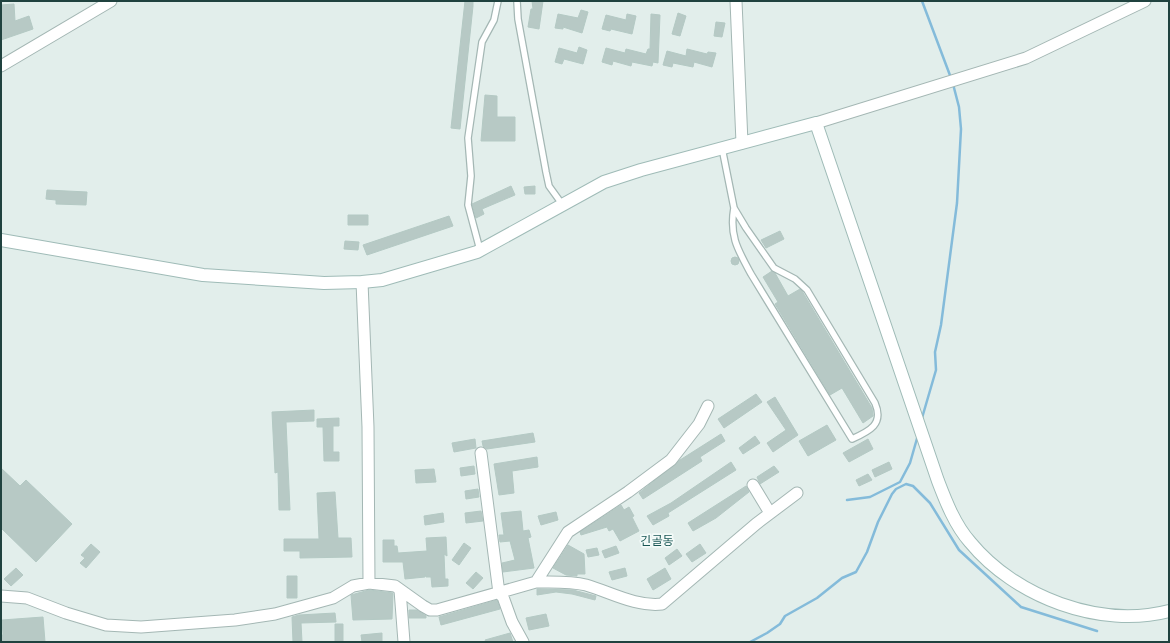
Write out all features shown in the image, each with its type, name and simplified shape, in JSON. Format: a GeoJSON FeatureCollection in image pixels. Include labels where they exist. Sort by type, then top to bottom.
{"type":"FeatureCollection","features":[{"type":"Feature","properties":{"kind":"main road"},"geometry":{"type":"LineString","coordinates":[[1,240],[202,275],[273,281],[362,282],[382,280],[480,251],[604,182],[641,170],[816,123],[946,504],[968,541],[978,552],[1004,574],[1034,592],[1069,606],[1087,612],[1109,616],[1137,616],[1169,611]]}},
{"type":"Feature","properties":{"kind":"street"},"geometry":{"type":"LineString","coordinates":[[1,66],[111,1]]}},
{"type":"Feature","properties":{"kind":"street"},"geometry":{"type":"LineString","coordinates":[[736,1],[742,143]]}},
{"type":"Feature","properties":{"kind":"street"},"geometry":{"type":"LineString","coordinates":[[816,123],[1026,58],[1145,1]]}},
{"type":"Feature","properties":{"kind":"street"},"geometry":{"type":"LineString","coordinates":[[362,282],[368,427],[368,583]]}},
{"type":"Feature","properties":{"kind":"street"},"geometry":{"type":"LineString","coordinates":[[536,582],[568,532],[628,492],[670,460],[699,424],[708,406]]}},
{"type":"Feature","properties":{"kind":"street"},"geometry":{"type":"LineString","coordinates":[[481,453],[499,593],[503,597],[512,622],[523,642]]}},
{"type":"Feature","properties":{"kind":"street"},"geometry":{"type":"LineString","coordinates":[[753,485],[770,513]]}},
{"type":"Feature","properties":{"kind":"street"},"geometry":{"type":"LineString","coordinates":[[1,596],[27,598],[66,613],[106,625],[141,627],[235,620],[275,614],[333,598],[353,586],[368,583],[395,586],[430,610],[437,610],[536,582],[561,582],[584,585],[633,601],[652,605],[662,604],[770,513],[797,493]]}},
{"type":"Feature","properties":{"kind":"street"},"geometry":{"type":"LineString","coordinates":[[400,590],[404,642]]}},
{"type":"Feature","properties":{"kind":"lane"},"geometry":{"type":"LineString","coordinates":[[480,251],[468,205],[471,176],[468,138],[482,42],[494,20],[498,1]]}},
{"type":"Feature","properties":{"kind":"lane"},"geometry":{"type":"LineString","coordinates":[[517,1],[518,19],[549,186],[562,204]]}},
{"type":"Feature","properties":{"kind":"lane"},"geometry":{"type":"LineString","coordinates":[[722,148],[734,208],[732,234],[736,247],[852,439],[862,435],[872,428],[877,421],[879,413],[875,403],[807,290],[795,279],[774,268],[734,208]]}},
{"type":"Feature","properties":{"kind":"building"},"geometry":{"type":"Polygon","coordinates":[[[465,1],[473,1],[473,6],[460,129],[451,128],[465,1]]]}},
{"type":"Feature","properties":{"kind":"building"},"geometry":{"type":"Polygon","coordinates":[[[532,1],[543,1],[539,29],[528,27],[531,9],[533,9],[532,1]]]}},
{"type":"Feature","properties":{"kind":"building"},"geometry":{"type":"Polygon","coordinates":[[[14,4],[15,21],[29,16],[33,29],[1,40],[1,5],[14,4]]]}},
{"type":"Feature","properties":{"kind":"building"},"geometry":{"type":"Polygon","coordinates":[[[581,10],[588,12],[582,33],[563,27],[563,29],[555,28],[558,14],[578,18],[581,10]]]}},
{"type":"Feature","properties":{"kind":"building"},"geometry":{"type":"Polygon","coordinates":[[[678,13],[686,16],[680,36],[672,34],[678,13]]]}},
{"type":"Feature","properties":{"kind":"building"},"geometry":{"type":"Polygon","coordinates":[[[627,14],[636,16],[632,34],[611,29],[610,31],[602,29],[606,15],[626,20],[627,14]]]}},
{"type":"Feature","properties":{"kind":"building"},"geometry":{"type":"Polygon","coordinates":[[[651,14],[660,15],[658,63],[653,62],[652,66],[632,62],[631,66],[613,61],[612,65],[602,62],[606,48],[625,53],[626,49],[646,54],[648,49],[650,49],[651,14]]]}},
{"type":"Feature","properties":{"kind":"building"},"geometry":{"type":"Polygon","coordinates":[[[716,22],[725,23],[722,37],[714,36],[716,22]]]}},
{"type":"Feature","properties":{"kind":"building"},"geometry":{"type":"Polygon","coordinates":[[[579,47],[587,50],[583,64],[564,59],[562,64],[555,62],[559,48],[577,53],[579,47]]]}},
{"type":"Feature","properties":{"kind":"building"},"geometry":{"type":"Polygon","coordinates":[[[687,49],[707,54],[708,52],[716,53],[712,67],[694,62],[693,67],[673,63],[672,67],[663,65],[667,51],[686,56],[687,49]]]}},
{"type":"Feature","properties":{"kind":"building"},"geometry":{"type":"Polygon","coordinates":[[[485,95],[497,96],[497,117],[515,117],[515,141],[481,141],[485,95]]]}},
{"type":"Feature","properties":{"kind":"building"},"geometry":{"type":"Polygon","coordinates":[[[511,186],[515,195],[482,209],[484,214],[476,218],[472,204],[511,186]]]}},
{"type":"Feature","properties":{"kind":"building"},"geometry":{"type":"Polygon","coordinates":[[[535,186],[535,194],[525,194],[524,187],[535,186]]]}},
{"type":"Feature","properties":{"kind":"building"},"geometry":{"type":"Polygon","coordinates":[[[47,190],[87,192],[86,205],[56,204],[56,200],[46,199],[47,190]]]}},
{"type":"Feature","properties":{"kind":"building"},"geometry":{"type":"Polygon","coordinates":[[[348,215],[368,215],[368,225],[348,225],[348,215]]]}},
{"type":"Feature","properties":{"kind":"building"},"geometry":{"type":"Polygon","coordinates":[[[449,216],[453,226],[367,255],[363,245],[449,216]]]}},
{"type":"Feature","properties":{"kind":"building"},"geometry":{"type":"Polygon","coordinates":[[[780,231],[784,239],[766,248],[761,240],[780,231]]]}},
{"type":"Feature","properties":{"kind":"building"},"geometry":{"type":"Polygon","coordinates":[[[345,241],[359,242],[358,250],[344,249],[345,241]]]}},
{"type":"Feature","properties":{"kind":"building"},"geometry":{"type":"Polygon","coordinates":[[[733,257],[737,257],[739,261],[737,265],[733,265],[731,263],[731,259],[733,257]]]}},
{"type":"Feature","properties":{"kind":"building"},"geometry":{"type":"Polygon","coordinates":[[[772,271],[775,273],[788,296],[800,289],[802,291],[872,408],[873,416],[863,423],[842,388],[830,395],[775,304],[778,302],[763,277],[772,271]]]}},
{"type":"Feature","properties":{"kind":"building"},"geometry":{"type":"Polygon","coordinates":[[[756,394],[762,402],[724,428],[718,419],[756,394]]]}},
{"type":"Feature","properties":{"kind":"building"},"geometry":{"type":"Polygon","coordinates":[[[775,397],[798,435],[773,452],[767,443],[786,430],[767,402],[775,397]]]}},
{"type":"Feature","properties":{"kind":"building"},"geometry":{"type":"Polygon","coordinates":[[[314,410],[314,421],[286,422],[290,510],[279,510],[278,472],[275,473],[272,412],[314,410]]]}},
{"type":"Feature","properties":{"kind":"building"},"geometry":{"type":"Polygon","coordinates":[[[339,418],[339,426],[333,426],[333,452],[339,452],[339,461],[324,461],[323,427],[317,427],[317,419],[339,418]]]}},
{"type":"Feature","properties":{"kind":"building"},"geometry":{"type":"Polygon","coordinates":[[[827,425],[836,440],[808,456],[799,441],[827,425]]]}},
{"type":"Feature","properties":{"kind":"building"},"geometry":{"type":"Polygon","coordinates":[[[533,433],[535,442],[487,449],[483,446],[482,441],[533,433]]]}},
{"type":"Feature","properties":{"kind":"building"},"geometry":{"type":"Polygon","coordinates":[[[721,434],[725,441],[700,457],[702,461],[643,499],[639,493],[680,460],[721,434]]]}},
{"type":"Feature","properties":{"kind":"building"},"geometry":{"type":"Polygon","coordinates":[[[755,436],[760,443],[743,454],[739,448],[755,436]]]}},
{"type":"Feature","properties":{"kind":"building"},"geometry":{"type":"Polygon","coordinates":[[[475,439],[476,448],[454,452],[452,443],[475,439]]]}},
{"type":"Feature","properties":{"kind":"building"},"geometry":{"type":"Polygon","coordinates":[[[868,439],[873,449],[849,462],[843,453],[868,439]]]}},
{"type":"Feature","properties":{"kind":"building"},"geometry":{"type":"Polygon","coordinates":[[[537,457],[538,467],[512,471],[514,493],[499,495],[494,464],[537,457]]]}},
{"type":"Feature","properties":{"kind":"building"},"geometry":{"type":"Polygon","coordinates":[[[731,462],[736,470],[668,513],[669,516],[653,525],[647,516],[671,503],[731,462]]]}},
{"type":"Feature","properties":{"kind":"building"},"geometry":{"type":"Polygon","coordinates":[[[889,462],[892,469],[875,477],[872,470],[889,462]]]}},
{"type":"Feature","properties":{"kind":"building"},"geometry":{"type":"Polygon","coordinates":[[[474,466],[475,474],[461,476],[460,468],[474,466]]]}},
{"type":"Feature","properties":{"kind":"building"},"geometry":{"type":"Polygon","coordinates":[[[774,466],[779,472],[760,484],[757,477],[774,466]]]}},
{"type":"Feature","properties":{"kind":"building"},"geometry":{"type":"Polygon","coordinates":[[[1,468],[20,486],[26,480],[72,524],[36,562],[1,528],[1,468]]]}},
{"type":"Feature","properties":{"kind":"building"},"geometry":{"type":"Polygon","coordinates":[[[434,469],[436,482],[416,483],[415,470],[434,469]]]}},
{"type":"Feature","properties":{"kind":"building"},"geometry":{"type":"Polygon","coordinates":[[[868,474],[872,480],[859,486],[856,480],[868,474]]]}},
{"type":"Feature","properties":{"kind":"building"},"geometry":{"type":"Polygon","coordinates":[[[746,486],[749,492],[716,518],[693,531],[688,523],[746,486]]]}},
{"type":"Feature","properties":{"kind":"building"},"geometry":{"type":"Polygon","coordinates":[[[478,489],[479,497],[466,499],[465,491],[478,489]]]}},
{"type":"Feature","properties":{"kind":"building"},"geometry":{"type":"Polygon","coordinates":[[[335,492],[338,538],[351,538],[352,557],[300,558],[300,551],[284,551],[284,539],[319,539],[317,493],[335,492]]]}},
{"type":"Feature","properties":{"kind":"building"},"geometry":{"type":"Polygon","coordinates":[[[621,505],[624,510],[629,507],[639,531],[620,541],[613,529],[609,531],[607,527],[581,535],[580,532],[621,505]]]}},
{"type":"Feature","properties":{"kind":"building"},"geometry":{"type":"Polygon","coordinates":[[[481,511],[483,521],[466,523],[465,513],[481,511]]]}},
{"type":"Feature","properties":{"kind":"building"},"geometry":{"type":"Polygon","coordinates":[[[521,511],[523,531],[529,530],[531,537],[528,538],[534,568],[503,572],[502,563],[515,560],[510,541],[500,542],[499,535],[504,535],[501,513],[521,511]]]}},
{"type":"Feature","properties":{"kind":"building"},"geometry":{"type":"Polygon","coordinates":[[[556,512],[558,520],[541,525],[538,516],[556,512]]]}},
{"type":"Feature","properties":{"kind":"building"},"geometry":{"type":"Polygon","coordinates":[[[443,513],[444,522],[425,525],[424,516],[443,513]]]}},
{"type":"Feature","properties":{"kind":"building"},"geometry":{"type":"Polygon","coordinates":[[[446,537],[447,556],[444,554],[445,579],[448,579],[448,586],[432,587],[431,577],[426,577],[425,574],[425,577],[405,579],[403,562],[383,562],[383,540],[394,540],[394,546],[397,546],[398,553],[427,551],[426,538],[446,537]]]}},
{"type":"Feature","properties":{"kind":"building"},"geometry":{"type":"Polygon","coordinates":[[[464,543],[471,548],[459,565],[452,560],[464,543]]]}},
{"type":"Feature","properties":{"kind":"building"},"geometry":{"type":"Polygon","coordinates":[[[91,544],[100,552],[86,568],[80,563],[85,558],[81,555],[91,544]]]}},
{"type":"Feature","properties":{"kind":"building"},"geometry":{"type":"Polygon","coordinates":[[[700,544],[706,553],[692,562],[686,554],[700,544]]]}},
{"type":"Feature","properties":{"kind":"building"},"geometry":{"type":"Polygon","coordinates":[[[568,545],[584,554],[585,574],[577,574],[577,576],[566,575],[553,568],[568,545]]]}},
{"type":"Feature","properties":{"kind":"building"},"geometry":{"type":"Polygon","coordinates":[[[616,546],[619,553],[605,558],[602,551],[616,546]]]}},
{"type":"Feature","properties":{"kind":"building"},"geometry":{"type":"Polygon","coordinates":[[[597,548],[599,555],[588,557],[586,550],[597,548]]]}},
{"type":"Feature","properties":{"kind":"building"},"geometry":{"type":"Polygon","coordinates":[[[677,549],[682,556],[669,565],[665,558],[677,549]]]}},
{"type":"Feature","properties":{"kind":"building"},"geometry":{"type":"Polygon","coordinates":[[[16,568],[23,575],[11,586],[4,579],[16,568]]]}},
{"type":"Feature","properties":{"kind":"building"},"geometry":{"type":"Polygon","coordinates":[[[625,568],[627,576],[612,580],[609,572],[625,568]]]}},
{"type":"Feature","properties":{"kind":"building"},"geometry":{"type":"Polygon","coordinates":[[[665,568],[671,579],[653,590],[647,579],[665,568]]]}},
{"type":"Feature","properties":{"kind":"building"},"geometry":{"type":"Polygon","coordinates":[[[476,572],[483,578],[473,589],[466,583],[476,572]]]}},
{"type":"Feature","properties":{"kind":"building"},"geometry":{"type":"Polygon","coordinates":[[[287,576],[297,576],[297,598],[287,598],[287,576]]]}},
{"type":"Feature","properties":{"kind":"building"},"geometry":{"type":"Polygon","coordinates":[[[537,589],[573,590],[596,596],[595,600],[572,594],[556,592],[537,595],[537,589]]]}},
{"type":"Feature","properties":{"kind":"building"},"geometry":{"type":"Polygon","coordinates":[[[369,590],[393,593],[392,619],[353,620],[351,595],[369,590]]]}},
{"type":"Feature","properties":{"kind":"building"},"geometry":{"type":"Polygon","coordinates":[[[497,600],[500,609],[441,625],[439,617],[497,600]]]}},
{"type":"Feature","properties":{"kind":"building"},"geometry":{"type":"Polygon","coordinates":[[[409,610],[417,610],[426,616],[426,618],[409,618],[409,610]]]}},
{"type":"Feature","properties":{"kind":"building"},"geometry":{"type":"Polygon","coordinates":[[[335,613],[336,622],[301,623],[302,642],[293,642],[292,617],[299,615],[335,613]]]}},
{"type":"Feature","properties":{"kind":"building"},"geometry":{"type":"Polygon","coordinates":[[[546,614],[549,626],[529,630],[526,618],[546,614]]]}},
{"type":"Feature","properties":{"kind":"building"},"geometry":{"type":"Polygon","coordinates":[[[43,617],[45,642],[1,642],[1,635],[3,635],[2,620],[43,617]]]}},
{"type":"Feature","properties":{"kind":"building"},"geometry":{"type":"Polygon","coordinates":[[[335,624],[343,624],[343,642],[335,642],[335,624]]]}},
{"type":"Feature","properties":{"kind":"building"},"geometry":{"type":"Polygon","coordinates":[[[382,633],[382,642],[362,642],[361,635],[382,633]]]}},
{"type":"Feature","properties":{"kind":"building"},"geometry":{"type":"Polygon","coordinates":[[[510,633],[513,642],[486,642],[485,640],[510,633]]]}},
{"type":"Feature","properties":{"kind":"waterway"},"geometry":{"type":"LineString","coordinates":[[922,1],[951,78]]}},
{"type":"Feature","properties":{"kind":"waterway"},"geometry":{"type":"LineString","coordinates":[[922,418],[936,370],[935,352],[941,325],[957,203],[961,129],[959,107],[953,84]]}},
{"type":"Feature","properties":{"kind":"waterway"},"geometry":{"type":"LineString","coordinates":[[847,500],[870,497],[900,482],[910,463],[918,435]]}},
{"type":"Feature","properties":{"kind":"waterway"},"geometry":{"type":"LineString","coordinates":[[750,642],[780,624],[785,616],[817,598],[842,578],[856,572],[867,552],[878,522],[892,494],[896,489],[906,484],[913,486],[930,503],[959,550],[1021,607],[1097,631]]}},
{"type":"Feature","properties":{"kind":"district","name":"긴골동"},"geometry":{"type":"Point","coordinates":[657,541]}}]}
